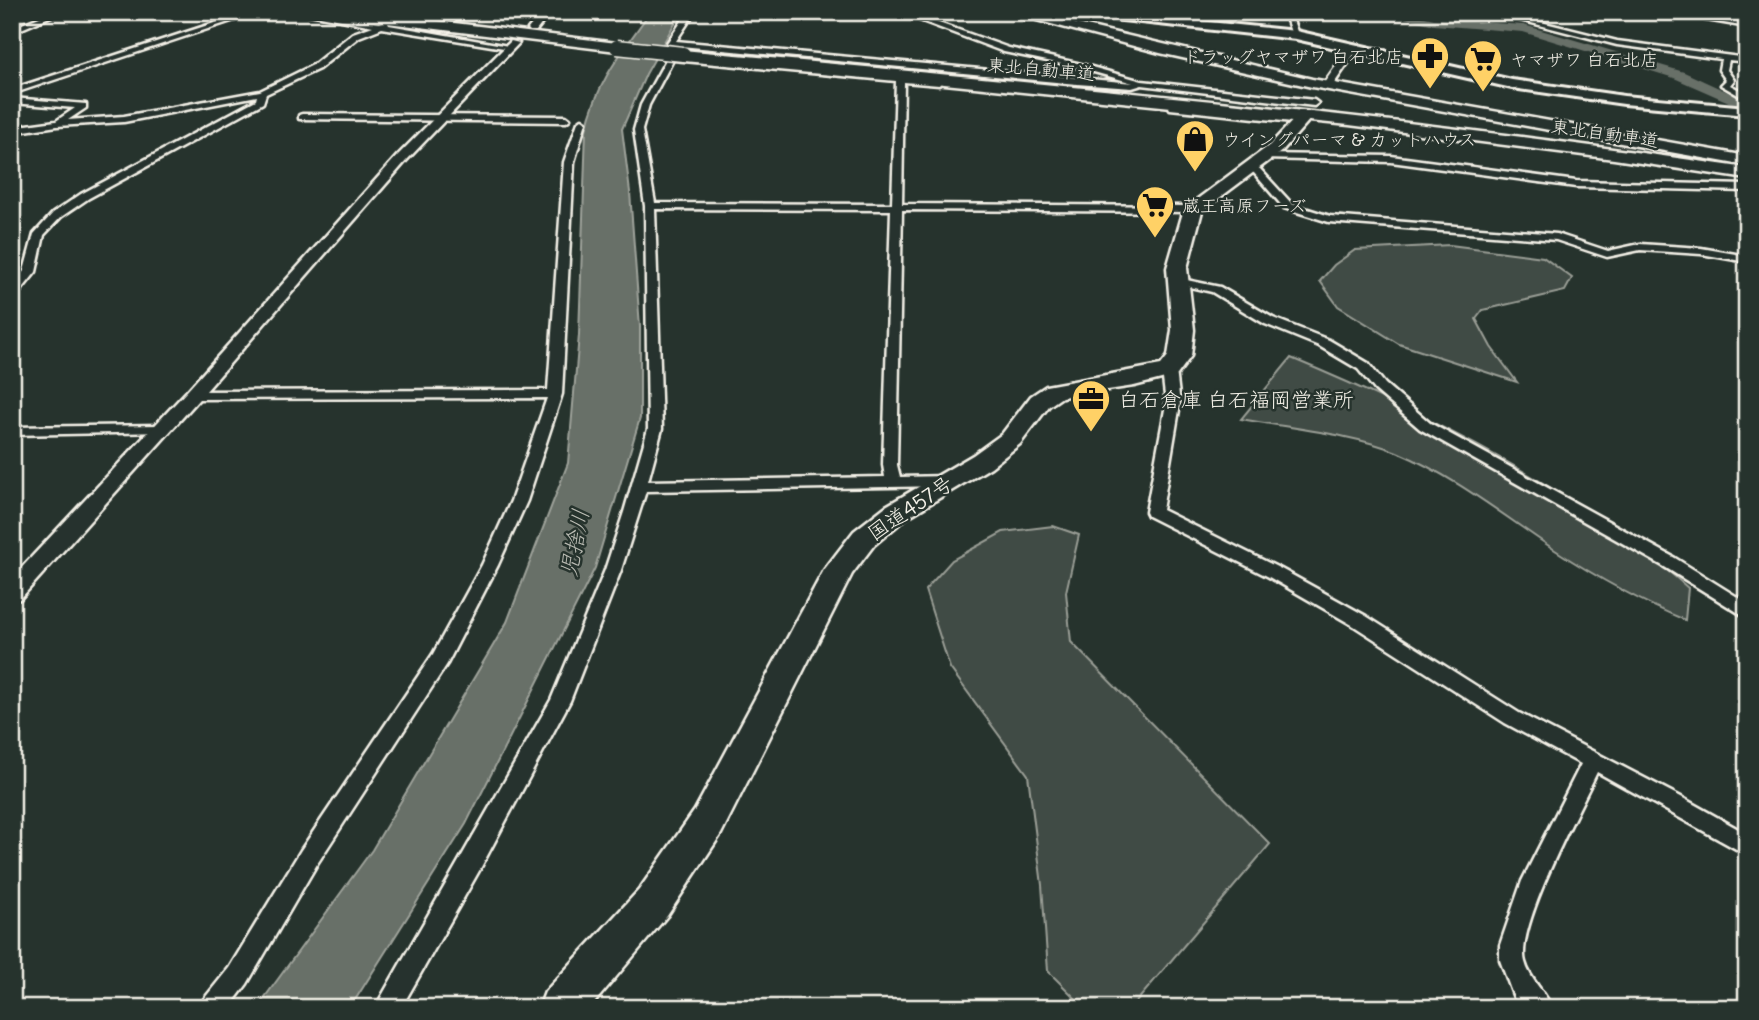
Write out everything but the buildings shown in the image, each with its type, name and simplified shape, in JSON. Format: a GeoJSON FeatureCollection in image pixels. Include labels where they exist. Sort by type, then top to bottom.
{"type":"FeatureCollection","features":[{"type":"Feature","properties":{"kind":"highway","name":"東北自動車道"},"geometry":{"type":"LineString","coordinates":[[330,12],[680,52],[1340,118],[1747,174]]}},
{"type":"Feature","properties":{"kind":"highway","name":"東北自動車道"},"geometry":{"type":"LineString","coordinates":[[361,12],[620,45]]}},
{"type":"Feature","properties":{"kind":"highway"},"geometry":{"type":"LineString","coordinates":[[1012,12],[1034,14],[1185,55],[1328,84],[1549,128],[1747,159]]}},
{"type":"Feature","properties":{"kind":"highway","name":"東北自動車道"},"geometry":{"type":"LineString","coordinates":[[680,52],[1378,117],[1747,169]]}},
{"type":"Feature","properties":{"kind":"highway"},"geometry":{"type":"LineString","coordinates":[[1169,370],[1180,356],[1183,330],[1177,268],[1194,209],[1276,148],[1308,112],[1328,84]]}},
{"type":"Feature","properties":{"kind":"highway","name":"国道457号"},"geometry":{"type":"LineString","coordinates":[[561,1008],[653,903],[708,822],[839,570],[864,538],[897,512],[950,481],[1011,439],[1040,401],[1055,391],[1134,379],[1169,370]]}},
{"type":"Feature","properties":{"kind":"main road"},"geometry":{"type":"LineString","coordinates":[[1076,12],[1296,35],[1512,84],[1613,98],[1747,111]]}},
{"type":"Feature","properties":{"kind":"street"},"geometry":{"type":"LineString","coordinates":[[12,31],[58,12]]}},
{"type":"Feature","properties":{"kind":"street"},"geometry":{"type":"LineString","coordinates":[[12,92],[256,12]]}},
{"type":"Feature","properties":{"kind":"street"},"geometry":{"type":"LineString","coordinates":[[302,12],[512,45]]}},
{"type":"Feature","properties":{"kind":"street"},"geometry":{"type":"LineString","coordinates":[[415,17],[446,12]]}},
{"type":"Feature","properties":{"kind":"street"},"geometry":{"type":"LineString","coordinates":[[533,29],[547,12]]}},
{"type":"Feature","properties":{"kind":"street"},"geometry":{"type":"LineString","coordinates":[[692,12],[671,43],[680,52],[900,80],[1110,99],[1308,112]]}},
{"type":"Feature","properties":{"kind":"street"},"geometry":{"type":"LineString","coordinates":[[901,12],[1007,50],[1077,65],[1141,83],[1308,112]]}},
{"type":"Feature","properties":{"kind":"street"},"geometry":{"type":"LineString","coordinates":[[1287,12],[1296,35]]}},
{"type":"Feature","properties":{"kind":"street"},"geometry":{"type":"LineString","coordinates":[[1492,12],[1617,43],[1747,60]]}},
{"type":"Feature","properties":{"kind":"street"},"geometry":{"type":"LineString","coordinates":[[1663,12],[1747,25]]}},
{"type":"Feature","properties":{"kind":"street"},"geometry":{"type":"LineString","coordinates":[[12,130],[57,123],[124,119],[261,93],[316,67],[356,35],[383,24]]}},
{"type":"Feature","properties":{"kind":"street"},"geometry":{"type":"LineString","coordinates":[[12,593],[193,396],[440,119],[512,45]]}},
{"type":"Feature","properties":{"kind":"street"},"geometry":{"type":"LineString","coordinates":[[1328,84],[1354,47]]}},
{"type":"Feature","properties":{"kind":"street"},"geometry":{"type":"LineString","coordinates":[[387,1008],[561,701],[612,570],[639,486],[655,429],[650,205],[638,130],[645,105],[666,63],[680,52],[1132,86],[1141,83]]}},
{"type":"Feature","properties":{"kind":"street"},"geometry":{"type":"LineString","coordinates":[[1726,58],[1723,70],[1730,80],[1725,85],[1747,98]]}},
{"type":"Feature","properties":{"kind":"street"},"geometry":{"type":"LineString","coordinates":[[893,482],[890,465],[900,80]]}},
{"type":"Feature","properties":{"kind":"street"},"geometry":{"type":"LineString","coordinates":[[12,293],[30,272],[39,234],[57,215],[79,199],[260,101],[261,93]]}},
{"type":"Feature","properties":{"kind":"street"},"geometry":{"type":"LineString","coordinates":[[12,100],[83,106],[57,123]]}},
{"type":"Feature","properties":{"kind":"street"},"geometry":{"type":"LineString","coordinates":[[302,117],[566,119]]}},
{"type":"Feature","properties":{"kind":"street"},"geometry":{"type":"LineString","coordinates":[[213,1008],[238,976],[310,857],[440,659],[490,565],[519,502],[555,394],[569,162],[582,122]]}},
{"type":"Feature","properties":{"kind":"street"},"geometry":{"type":"LineString","coordinates":[[1747,188],[1576,184],[1391,159],[1257,162],[1257,171],[1288,206],[1329,219],[1557,237],[1607,254],[1640,247],[1701,251],[1747,258]]}},
{"type":"Feature","properties":{"kind":"street"},"geometry":{"type":"LineString","coordinates":[[650,205],[1194,209]]}},
{"type":"Feature","properties":{"kind":"street"},"geometry":{"type":"LineString","coordinates":[[1177,281],[1216,289],[1269,321],[1324,343],[1363,366],[1380,387],[1425,426],[1669,562],[1747,612]]}},
{"type":"Feature","properties":{"kind":"street"},"geometry":{"type":"LineString","coordinates":[[1169,370],[1173,404],[1154,512],[1275,573],[1360,621],[1512,718],[1674,803],[1747,845]]}},
{"type":"Feature","properties":{"kind":"street"},"geometry":{"type":"LineString","coordinates":[[193,396],[555,394]]}},
{"type":"Feature","properties":{"kind":"street"},"geometry":{"type":"LineString","coordinates":[[12,431],[162,429]]}},
{"type":"Feature","properties":{"kind":"street"},"geometry":{"type":"LineString","coordinates":[[639,486],[950,481]]}},
{"type":"Feature","properties":{"kind":"street"},"geometry":{"type":"LineString","coordinates":[[1540,1008],[1524,989],[1512,960],[1512,945],[1533,881],[1592,762]]}},
{"type":"Feature","properties":{"kind":"shaded area"},"geometry":{"type":"Polygon","coordinates":[[[1450,245],[1543,257],[1572,278],[1565,291],[1483,310],[1476,319],[1491,347],[1517,382],[1399,344],[1338,306],[1320,281],[1334,265],[1355,250],[1450,245]]]}},
{"type":"Feature","properties":{"kind":"shaded area"},"geometry":{"type":"Polygon","coordinates":[[[1291,358],[1447,430],[1600,519],[1688,588],[1685,620],[1602,579],[1459,485],[1397,452],[1341,436],[1241,419],[1291,358]]]}},
{"type":"Feature","properties":{"kind":"shaded area"},"geometry":{"type":"Polygon","coordinates":[[[1053,526],[1079,535],[1066,592],[1071,642],[1270,844],[1131,1008],[1085,1008],[1048,971],[1042,885],[1028,775],[950,668],[925,590],[952,560],[1003,532],[1053,526]]]}},
{"type":"Feature","properties":{"kind":"water","name":"児捨川"},"geometry":{"type":"Polygon","coordinates":[[[650,12],[681,12],[646,74],[622,129],[630,192],[640,327],[640,418],[595,568],[466,824],[350,1008],[257,1008],[372,850],[507,622],[568,463],[579,335],[586,130],[604,82],[650,12]]]}},
{"type":"Feature","properties":{"kind":"waterway"},"geometry":{"type":"LineString","coordinates":[[1385,12],[1434,22],[1524,29],[1679,75],[1747,106]]}},
{"type":"Feature","properties":{"kind":"place","name":"ドラッグヤマザワ 白石北店"},"geometry":{"type":"Point","coordinates":[1430,90]}},
{"type":"Feature","properties":{"kind":"place","name":"ヤマザワ 白石北店"},"geometry":{"type":"Point","coordinates":[1483,93]}},
{"type":"Feature","properties":{"kind":"place","name":"ウイングパーマ & カットハウス"},"geometry":{"type":"Point","coordinates":[1195,173]}},
{"type":"Feature","properties":{"kind":"place","name":"蔵王高原フーズ"},"geometry":{"type":"Point","coordinates":[1155,239]}},
{"type":"Feature","properties":{"kind":"place","name":"白石倉庫 白石福岡営業所"},"geometry":{"type":"Point","coordinates":[1091,433]}}]}
